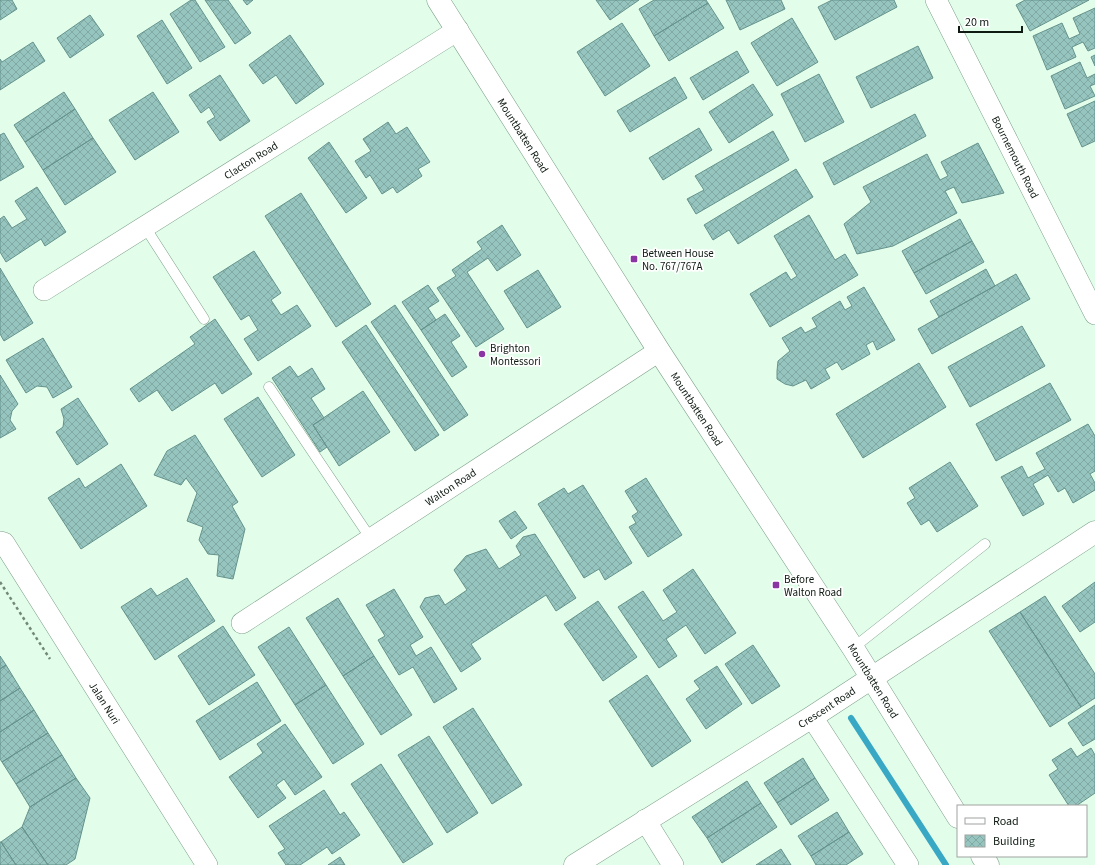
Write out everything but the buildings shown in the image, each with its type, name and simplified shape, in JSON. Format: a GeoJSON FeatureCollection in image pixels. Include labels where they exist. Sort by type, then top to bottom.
{"type":"FeatureCollection","features":[{"type":"Feature","properties":{"kind":"main road","name":"Mountbatten Road"},"geometry":{"type":"LineString","coordinates":[[438,0],[659,352],[853,648],[957,815]]}},
{"type":"Feature","properties":{"kind":"main road","name":"Crescent Road"},"geometry":{"type":"LineString","coordinates":[[575,865],[812,717],[1095,532]]}},
{"type":"Feature","properties":{"kind":"street","name":"Bournemouth Road"},"geometry":{"type":"LineString","coordinates":[[936,0],[1095,314]]}},
{"type":"Feature","properties":{"kind":"street","name":"Clacton Road"},"geometry":{"type":"LineString","coordinates":[[44,290],[458,30]]}},
{"type":"Feature","properties":{"kind":"street","name":"Walton Road"},"geometry":{"type":"LineString","coordinates":[[242,623],[659,352]]}},
{"type":"Feature","properties":{"kind":"street","name":"Jalan Nuri"},"geometry":{"type":"LineString","coordinates":[[0,542],[4,543],[208,865]]}},
{"type":"Feature","properties":{"kind":"street"},"geometry":{"type":"LineString","coordinates":[[812,717],[908,865]]}},
{"type":"Feature","properties":{"kind":"street"},"geometry":{"type":"LineString","coordinates":[[645,820],[673,865]]}},
{"type":"Feature","properties":{"kind":"lane"},"geometry":{"type":"LineString","coordinates":[[145,227],[204,319]]}},
{"type":"Feature","properties":{"kind":"lane"},"geometry":{"type":"LineString","coordinates":[[269,387],[371,539]]}},
{"type":"Feature","properties":{"kind":"lane"},"geometry":{"type":"LineString","coordinates":[[853,648],[985,544]]}},
{"type":"Feature","properties":{"kind":"waterway"},"geometry":{"type":"LineString","coordinates":[[851,718],[946,865]]}},
{"type":"Feature","properties":{"kind":"place","name":"Between House No. 767/767A"},"geometry":{"type":"Point","coordinates":[634,259]}},
{"type":"Feature","properties":{"kind":"place","name":"Brighton Montessori"},"geometry":{"type":"Point","coordinates":[482,354]}},
{"type":"Feature","properties":{"kind":"place","name":"Before Walton Road"},"geometry":{"type":"Point","coordinates":[776,585]}}]}
